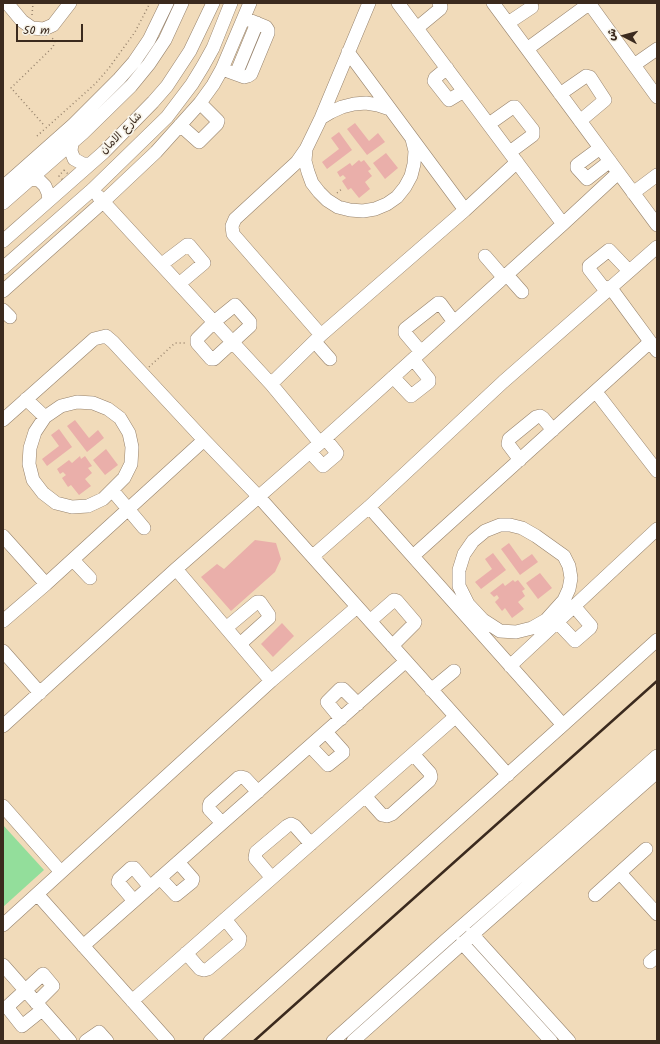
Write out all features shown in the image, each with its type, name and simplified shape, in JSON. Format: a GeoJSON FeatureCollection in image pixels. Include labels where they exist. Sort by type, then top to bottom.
{"type":"FeatureCollection","features":[{"type":"Feature","properties":{"kind":"street"},"geometry":{"type":"LineString","coordinates":[[7,3],[22,21],[32,28],[44,29],[53,25],[70,3]]}},
{"type":"Feature","properties":{"kind":"street"},"geometry":{"type":"LineString","coordinates":[[3,187],[74,124],[120,79],[149,40],[167,3]]}},
{"type":"Feature","properties":{"kind":"street"},"geometry":{"type":"LineString","coordinates":[[3,203],[72,143],[140,76],[165,40],[182,3]]}},
{"type":"Feature","properties":{"kind":"street","name":"شارع الامان"},"geometry":{"type":"LineString","coordinates":[[3,241],[104,152],[154,102],[167,86],[190,51],[213,3]]}},
{"type":"Feature","properties":{"kind":"street"},"geometry":{"type":"LineString","coordinates":[[3,268],[93,190],[167,117],[180,101],[213,48],[231,3]]}},
{"type":"Feature","properties":{"kind":"street"},"geometry":{"type":"LineString","coordinates":[[3,291],[104,201],[156,152],[200,103],[213,85],[222,68],[250,3]]}},
{"type":"Feature","properties":{"kind":"street"},"geometry":{"type":"LineString","coordinates":[[330,359],[318,339],[233,234],[232,226],[235,219],[297,162],[306,149],[321,118],[369,3]]}},
{"type":"Feature","properties":{"kind":"street"},"geometry":{"type":"LineString","coordinates":[[398,3],[563,224]]}},
{"type":"Feature","properties":{"kind":"street"},"geometry":{"type":"LineString","coordinates":[[417,28],[440,9],[440,3]]}},
{"type":"Feature","properties":{"kind":"street"},"geometry":{"type":"LineString","coordinates":[[493,3],[657,225]]}},
{"type":"Feature","properties":{"kind":"street"},"geometry":{"type":"LineString","coordinates":[[527,49],[590,3],[657,97]]}},
{"type":"Feature","properties":{"kind":"street"},"geometry":{"type":"LineString","coordinates":[[508,23],[532,7]]}},
{"type":"Feature","properties":{"kind":"street"},"geometry":{"type":"LineString","coordinates":[[222,68],[244,77],[251,74],[268,33],[266,27],[244,18]]}},
{"type":"Feature","properties":{"kind":"street"},"geometry":{"type":"LineString","coordinates":[[634,65],[657,49]]}},
{"type":"Feature","properties":{"kind":"street"},"geometry":{"type":"LineString","coordinates":[[348,52],[465,210]]}},
{"type":"Feature","properties":{"kind":"street"},"geometry":{"type":"LineString","coordinates":[[447,68],[435,78],[434,81],[449,100],[464,90]]}},
{"type":"Feature","properties":{"kind":"street"},"geometry":{"type":"LineString","coordinates":[[560,94],[586,76],[590,77],[605,100],[580,121]]}},
{"type":"Feature","properties":{"kind":"street"},"geometry":{"type":"LineString","coordinates":[[180,125],[199,142],[217,124],[218,121],[200,103]]}},
{"type":"Feature","properties":{"kind":"street"},"geometry":{"type":"LineString","coordinates":[[321,118],[342,107],[354,104],[372,104],[390,109]]}},
{"type":"Feature","properties":{"kind":"street"},"geometry":{"type":"LineString","coordinates":[[271,384],[318,339],[465,210],[533,135],[534,130],[515,107],[489,124]]}},
{"type":"Feature","properties":{"kind":"street"},"geometry":{"type":"LineString","coordinates":[[306,149],[308,172],[312,183],[319,192],[327,200],[338,207],[363,211],[375,209],[387,204],[397,197],[405,187],[411,176],[414,164],[415,151],[412,139]]}},
{"type":"Feature","properties":{"kind":"street"},"geometry":{"type":"LineString","coordinates":[[72,143],[71,151],[74,159],[83,164],[90,164]]}},
{"type":"Feature","properties":{"kind":"street"},"geometry":{"type":"LineString","coordinates":[[600,148],[577,168],[587,180],[610,161]]}},
{"type":"Feature","properties":{"kind":"street"},"geometry":{"type":"LineString","coordinates":[[3,726],[176,569],[417,356],[618,173]]}},
{"type":"Feature","properties":{"kind":"street"},"geometry":{"type":"LineString","coordinates":[[633,193],[657,175]]}},
{"type":"Feature","properties":{"kind":"street"},"geometry":{"type":"LineString","coordinates":[[31,179],[39,180],[45,186],[49,200]]}},
{"type":"Feature","properties":{"kind":"street"},"geometry":{"type":"LineString","coordinates":[[93,190],[322,440],[337,453],[323,466],[310,452]]}},
{"type":"Feature","properties":{"kind":"street"},"geometry":{"type":"LineString","coordinates":[[162,264],[189,245],[204,263],[180,284]]}},
{"type":"Feature","properties":{"kind":"street"},"geometry":{"type":"LineString","coordinates":[[313,556],[369,507],[503,382],[657,247]]}},
{"type":"Feature","properties":{"kind":"street"},"geometry":{"type":"LineString","coordinates":[[413,556],[596,392],[654,346],[608,289],[589,269],[589,266],[610,250],[629,271]]}},
{"type":"Feature","properties":{"kind":"street"},"geometry":{"type":"LineString","coordinates":[[485,256],[522,292]]}},
{"type":"Feature","properties":{"kind":"street"},"geometry":{"type":"LineString","coordinates":[[393,377],[411,396],[429,382],[430,379],[405,332],[405,329],[438,303],[440,303],[454,322]]}},
{"type":"Feature","properties":{"kind":"street"},"geometry":{"type":"LineString","coordinates":[[236,306],[251,324],[212,359],[196,341],[214,322],[236,306]]}},
{"type":"Feature","properties":{"kind":"street"},"geometry":{"type":"LineString","coordinates":[[3,420],[94,338],[106,336],[259,496],[508,775]]}},
{"type":"Feature","properties":{"kind":"street"},"geometry":{"type":"LineString","coordinates":[[596,392],[657,471]]}},
{"type":"Feature","properties":{"kind":"street"},"geometry":{"type":"LineString","coordinates":[[26,399],[45,417]]}},
{"type":"Feature","properties":{"kind":"street"},"geometry":{"type":"LineString","coordinates":[[77,402],[93,403],[108,409],[120,418],[129,433],[132,447],[131,464],[124,478],[103,499],[88,506],[72,507],[56,503],[43,494],[33,480],[29,464],[30,448],[35,432],[45,417],[61,406],[77,402]]}},
{"type":"Feature","properties":{"kind":"street"},"geometry":{"type":"LineString","coordinates":[[520,460],[508,444],[509,439],[536,417],[540,416],[554,430]]}},
{"type":"Feature","properties":{"kind":"street"},"geometry":{"type":"LineString","coordinates":[[3,621],[73,560],[204,440]]}},
{"type":"Feature","properties":{"kind":"street"},"geometry":{"type":"LineString","coordinates":[[112,490],[144,528]]}},
{"type":"Feature","properties":{"kind":"street"},"geometry":{"type":"LineString","coordinates":[[369,507],[413,556],[471,614],[510,666],[563,725]]}},
{"type":"Feature","properties":{"kind":"street"},"geometry":{"type":"LineString","coordinates":[[559,616],[546,620],[532,628],[516,632],[500,631],[471,614],[459,586],[459,570],[464,554],[473,541],[485,531],[500,525],[510,525],[522,528],[536,536],[564,556],[569,566],[571,578],[569,589],[559,616],[575,641],[591,626],[574,606]]}},
{"type":"Feature","properties":{"kind":"street"},"geometry":{"type":"LineString","coordinates":[[510,666],[559,616],[574,606],[657,529]]}},
{"type":"Feature","properties":{"kind":"street"},"geometry":{"type":"LineString","coordinates":[[3,536],[46,584]]}},
{"type":"Feature","properties":{"kind":"street"},"geometry":{"type":"LineString","coordinates":[[73,560],[90,578]]}},
{"type":"Feature","properties":{"kind":"street"},"geometry":{"type":"LineString","coordinates":[[176,569],[271,681]]}},
{"type":"Feature","properties":{"kind":"street"},"geometry":{"type":"LineString","coordinates":[[370,621],[394,600],[397,601],[415,622],[392,646]]}},
{"type":"Feature","properties":{"kind":"street"},"geometry":{"type":"LineString","coordinates":[[226,628],[257,602],[260,602],[269,615],[269,618],[240,644]]}},
{"type":"Feature","properties":{"kind":"street"},"geometry":{"type":"LineString","coordinates":[[3,925],[271,681],[357,607]]}},
{"type":"Feature","properties":{"kind":"street"},"geometry":{"type":"LineString","coordinates":[[210,1041],[657,640]]}},
{"type":"Feature","properties":{"kind":"street"},"geometry":{"type":"LineString","coordinates":[[3,651],[40,693]]}},
{"type":"Feature","properties":{"kind":"street"},"geometry":{"type":"LineString","coordinates":[[83,946],[406,662]]}},
{"type":"Feature","properties":{"kind":"street"},"geometry":{"type":"LineString","coordinates":[[431,690],[454,670]]}},
{"type":"Feature","properties":{"kind":"street"},"geometry":{"type":"LineString","coordinates":[[341,719],[327,702],[340,689],[343,689],[358,704]]}},
{"type":"Feature","properties":{"kind":"street"},"geometry":{"type":"LineString","coordinates":[[132,1001],[455,717]]}},
{"type":"Feature","properties":{"kind":"street"},"geometry":{"type":"LineString","coordinates":[[310,746],[328,765],[343,753],[344,751],[326,732]]}},
{"type":"Feature","properties":{"kind":"street"},"geometry":{"type":"LineString","coordinates":[[365,796],[382,814],[387,816],[392,814],[429,781],[431,777],[430,773],[413,754]]}},
{"type":"Feature","properties":{"kind":"street"},"geometry":{"type":"LineString","coordinates":[[353,1041],[454,944],[657,756]]}},
{"type":"Feature","properties":{"kind":"street"},"geometry":{"type":"LineString","coordinates":[[333,1041],[454,944],[472,934],[657,772]]}},
{"type":"Feature","properties":{"kind":"street"},"geometry":{"type":"LineString","coordinates":[[222,823],[209,809],[210,803],[238,778],[241,776],[245,778],[258,792]]}},
{"type":"Feature","properties":{"kind":"street"},"geometry":{"type":"LineString","coordinates":[[3,806],[61,872]]}},
{"type":"Feature","properties":{"kind":"street"},"geometry":{"type":"LineString","coordinates":[[272,878],[255,858],[256,852],[291,824],[295,826],[311,844]]}},
{"type":"Feature","properties":{"kind":"street"},"geometry":{"type":"LineString","coordinates":[[595,895],[646,849]]}},
{"type":"Feature","properties":{"kind":"street"},"geometry":{"type":"LineString","coordinates":[[134,901],[118,881],[131,868],[134,868],[176,895],[192,882],[193,879],[178,862]]}},
{"type":"Feature","properties":{"kind":"street"},"geometry":{"type":"LineString","coordinates":[[620,873],[657,914]]}},
{"type":"Feature","properties":{"kind":"street"},"geometry":{"type":"LineString","coordinates":[[37,894],[168,1041]]}},
{"type":"Feature","properties":{"kind":"street"},"geometry":{"type":"LineString","coordinates":[[186,953],[200,969],[204,970],[208,969],[239,943],[240,938],[225,919]]}},
{"type":"Feature","properties":{"kind":"street"},"geometry":{"type":"LineString","coordinates":[[472,934],[568,1041]]}},
{"type":"Feature","properties":{"kind":"street"},"geometry":{"type":"LineString","coordinates":[[454,944],[551,1041]]}},
{"type":"Feature","properties":{"kind":"street"},"geometry":{"type":"LineString","coordinates":[[3,965],[70,1041]]}},
{"type":"Feature","properties":{"kind":"street"},"geometry":{"type":"LineString","coordinates":[[42,974],[53,986],[39,1006],[23,1026],[20,1025],[6,1007],[42,974]]}},
{"type":"Feature","properties":{"kind":"street"},"geometry":{"type":"LineString","coordinates":[[86,1041],[99,1032],[107,1041]]}},
{"type":"Feature","properties":{"kind":"path"},"geometry":{"type":"LineString","coordinates":[[37,136],[89,89],[109,68],[135,32],[150,3]]}},
{"type":"Feature","properties":{"kind":"path"},"geometry":{"type":"LineString","coordinates":[[43,124],[11,88],[53,47],[55,41],[44,29]]}},
{"type":"Feature","properties":{"kind":"path"},"geometry":{"type":"LineString","coordinates":[[142,373],[175,343],[194,344],[196,341]]}},
{"type":"Feature","properties":{"kind":"green space"},"geometry":{"type":"Polygon","coordinates":[[[3,825],[44,870],[3,907],[3,825]]]}},
{"type":"Feature","properties":{"kind":"building"},"geometry":{"type":"Polygon","coordinates":[[[355,123],[369,141],[378,133],[385,142],[367,155],[347,129],[355,123]]]}},
{"type":"Feature","properties":{"kind":"building"},"geometry":{"type":"Polygon","coordinates":[[[339,132],[352,150],[327,169],[322,162],[339,149],[331,138],[339,132]]]}},
{"type":"Feature","properties":{"kind":"building"},"geometry":{"type":"Polygon","coordinates":[[[386,153],[398,168],[385,179],[373,163],[386,153]]]}},
{"type":"Feature","properties":{"kind":"building"},"geometry":{"type":"Polygon","coordinates":[[[359,160],[361,162],[364,160],[371,169],[368,171],[372,176],[365,182],[370,189],[359,198],[351,188],[348,190],[342,181],[346,178],[343,175],[340,177],[337,172],[350,163],[352,166],[359,160]]]}},
{"type":"Feature","properties":{"kind":"building"},"geometry":{"type":"Polygon","coordinates":[[[75,420],[89,438],[98,430],[104,438],[87,452],[67,426],[75,420]]]}},
{"type":"Feature","properties":{"kind":"building"},"geometry":{"type":"Polygon","coordinates":[[[59,429],[72,447],[47,466],[42,459],[59,446],[51,435],[59,429]]]}},
{"type":"Feature","properties":{"kind":"building"},"geometry":{"type":"Polygon","coordinates":[[[106,449],[118,465],[105,475],[93,460],[106,449]]]}},
{"type":"Feature","properties":{"kind":"building"},"geometry":{"type":"Polygon","coordinates":[[[80,456],[81,459],[85,456],[92,466],[88,468],[92,473],[85,479],[91,486],[79,495],[71,485],[68,487],[62,478],[66,475],[63,472],[60,474],[57,469],[69,460],[72,463],[80,456]]]}},
{"type":"Feature","properties":{"kind":"building"},"geometry":{"type":"Polygon","coordinates":[[[255,540],[276,543],[281,559],[275,572],[231,611],[201,577],[217,564],[224,569],[255,540]]]}},
{"type":"Feature","properties":{"kind":"building"},"geometry":{"type":"Polygon","coordinates":[[[509,543],[522,561],[532,554],[538,562],[520,575],[501,549],[509,543]]]}},
{"type":"Feature","properties":{"kind":"building"},"geometry":{"type":"Polygon","coordinates":[[[493,553],[506,570],[481,589],[475,582],[492,569],[485,559],[493,553]]]}},
{"type":"Feature","properties":{"kind":"building"},"geometry":{"type":"Polygon","coordinates":[[[540,573],[552,588],[538,599],[526,583],[540,573]]]}},
{"type":"Feature","properties":{"kind":"building"},"geometry":{"type":"Polygon","coordinates":[[[513,580],[515,582],[518,580],[525,589],[522,591],[525,596],[518,602],[524,609],[512,618],[505,608],[502,611],[495,602],[499,598],[497,595],[494,597],[490,593],[503,583],[505,586],[513,580]]]}},
{"type":"Feature","properties":{"kind":"building"},"geometry":{"type":"Polygon","coordinates":[[[282,623],[294,636],[273,657],[261,644],[282,623]]]}},
{"type":"Feature","properties":{"kind":"railway"},"geometry":{"type":"LineString","coordinates":[[254,1041],[657,681]]}}]}
